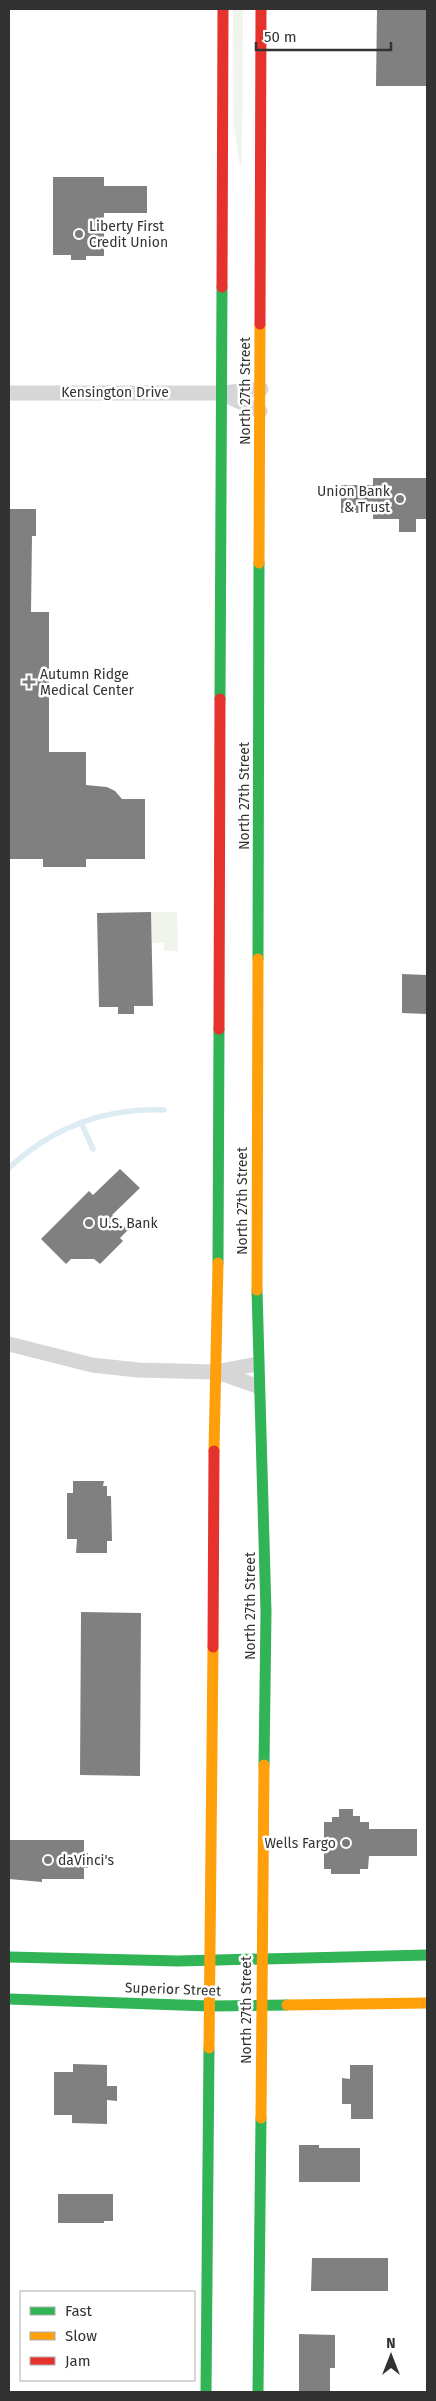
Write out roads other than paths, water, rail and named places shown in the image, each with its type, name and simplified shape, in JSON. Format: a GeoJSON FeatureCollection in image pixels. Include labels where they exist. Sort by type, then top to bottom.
{"type":"FeatureCollection","features":[{"type":"Feature","properties":{"kind":"main road","name":"North 27th Street"},"geometry":{"type":"LineString","coordinates":[[206,2392],[215,1372],[218,1338],[223,9]]}},
{"type":"Feature","properties":{"kind":"main road","name":"North 27th Street"},"geometry":{"type":"LineString","coordinates":[[258,2392],[266,1592],[257,1386],[261,9]]}},
{"type":"Feature","properties":{"kind":"main road","name":"Superior Street"},"geometry":{"type":"LineString","coordinates":[[9,1956],[209,1960],[427,1955]]}},
{"type":"Feature","properties":{"kind":"main road","name":"Superior Street"},"geometry":{"type":"LineString","coordinates":[[9,1999],[209,2006],[427,2003]]}},
{"type":"Feature","properties":{"kind":"main road"},"geometry":{"type":"LineString","coordinates":[[207,2349],[219,2384]]}},
{"type":"Feature","properties":{"kind":"street","name":"Kensington Drive"},"geometry":{"type":"LineString","coordinates":[[9,393],[222,393],[261,389]]}},
{"type":"Feature","properties":{"kind":"street","name":"Kensington Drive"},"geometry":{"type":"LineString","coordinates":[[222,393],[260,411]]}},
{"type":"Feature","properties":{"kind":"street"},"geometry":{"type":"LineString","coordinates":[[9,1344],[108,1368],[215,1372],[257,1364]]}},
{"type":"Feature","properties":{"kind":"street"},"geometry":{"type":"LineString","coordinates":[[215,1372],[257,1386]]}},
{"type":"Feature","properties":{"kind":"waterway"},"geometry":{"type":"LineString","coordinates":[[9,1168],[43,1142],[80,1123],[121,1113],[142,1110],[164,1110]]}},
{"type":"Feature","properties":{"kind":"waterway"},"geometry":{"type":"LineString","coordinates":[[81,1122],[93,1149]]}},
{"type":"Feature","properties":{"kind":"place","name":"Liberty First Credit Union"},"geometry":{"type":"Point","coordinates":[79,234]}},
{"type":"Feature","properties":{"kind":"place","name":"Union Bank & Trust"},"geometry":{"type":"Point","coordinates":[400,499]}},
{"type":"Feature","properties":{"kind":"place","name":"Autumn Ridge Medical Center"},"geometry":{"type":"Point","coordinates":[29,682]}},
{"type":"Feature","properties":{"kind":"place","name":"U.S. Bank"},"geometry":{"type":"Point","coordinates":[89,1223]}},
{"type":"Feature","properties":{"kind":"place","name":"Wells Fargo"},"geometry":{"type":"Point","coordinates":[346,1843]}},
{"type":"Feature","properties":{"kind":"place","name":"daVinci's"},"geometry":{"type":"Point","coordinates":[48,1860]}}]}
